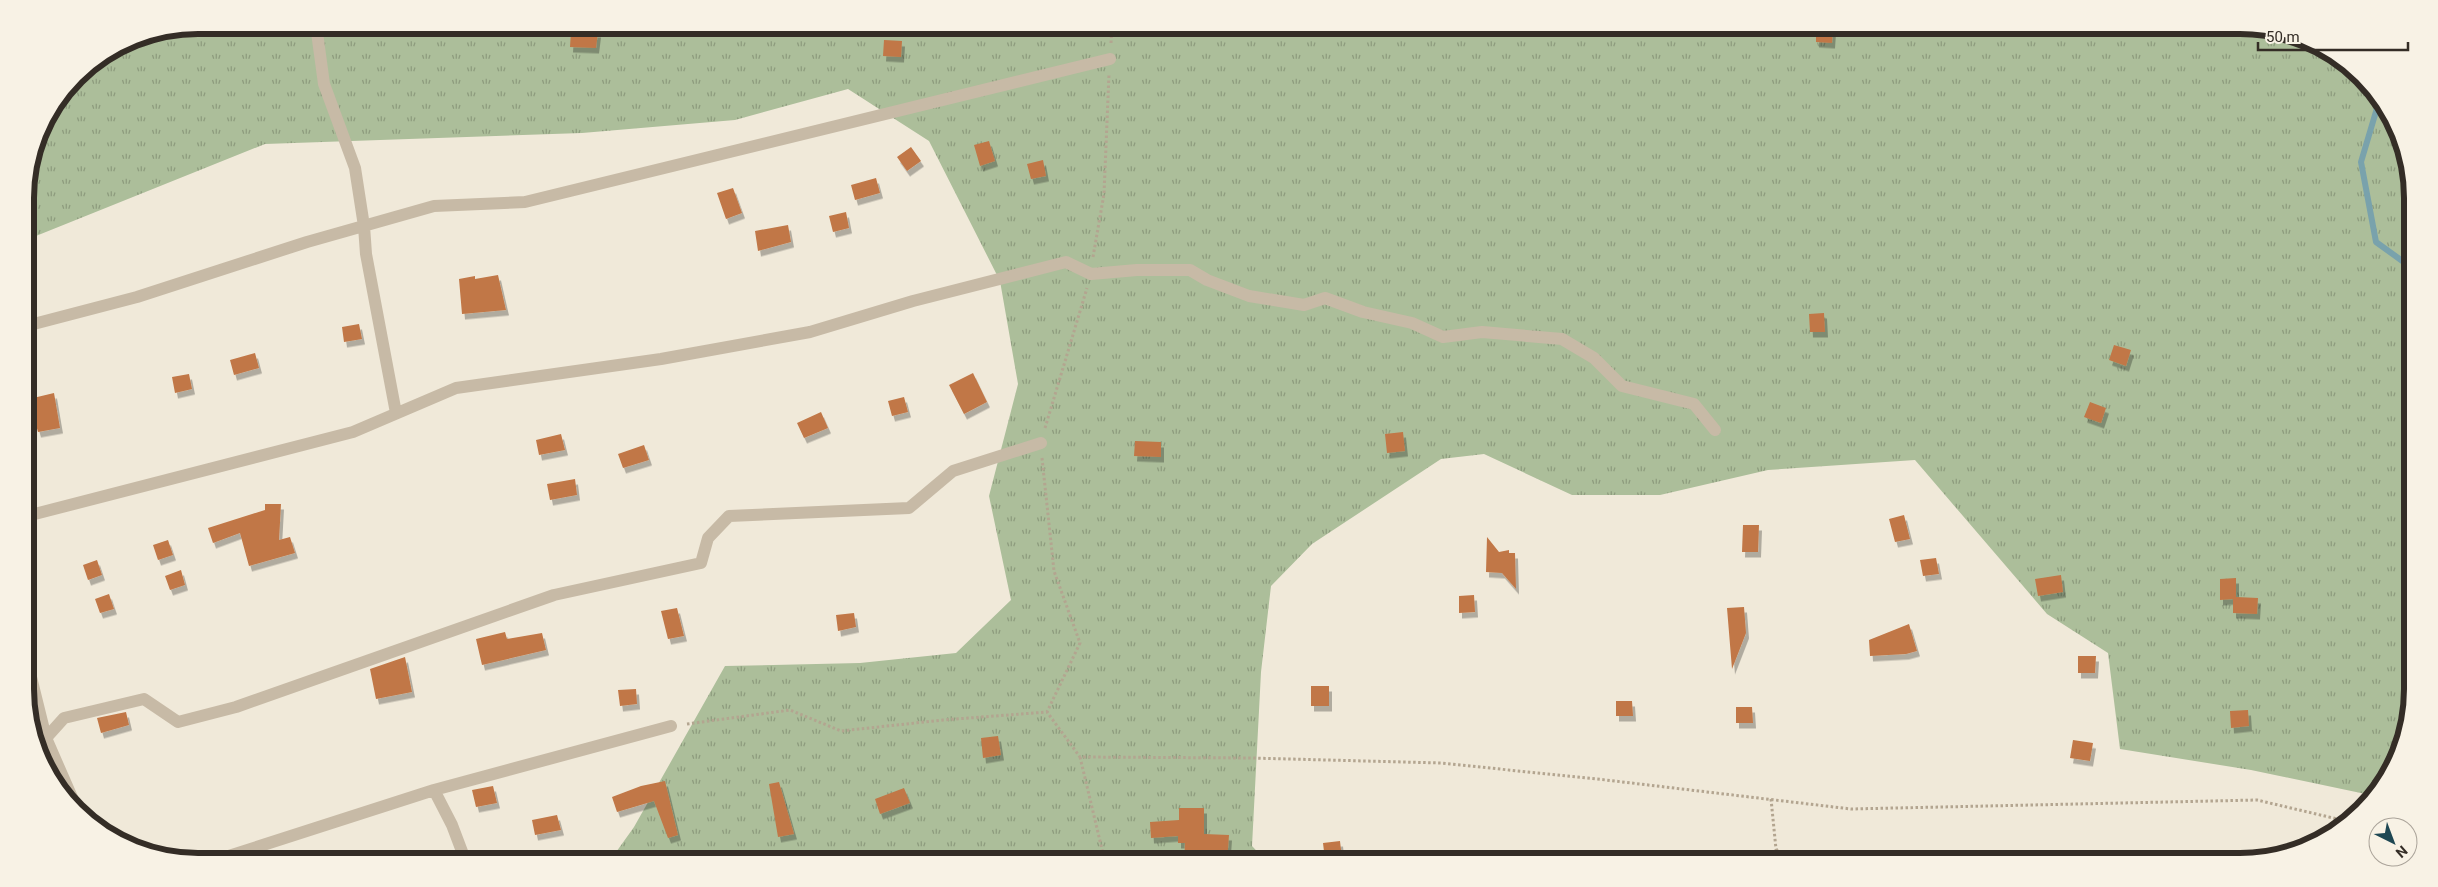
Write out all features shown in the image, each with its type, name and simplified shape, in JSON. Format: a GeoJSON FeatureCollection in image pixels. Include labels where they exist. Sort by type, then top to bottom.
{"type":"FeatureCollection","features":[{"type":"Feature","properties":{"kind":"street"},"geometry":{"type":"LineString","coordinates":[[317,34],[324,84],[355,168],[364,226],[366,254],[396,413]]}},
{"type":"Feature","properties":{"kind":"street"},"geometry":{"type":"LineString","coordinates":[[34,324],[137,296],[434,206],[526,202],[1110,59]]}},
{"type":"Feature","properties":{"kind":"street"},"geometry":{"type":"LineString","coordinates":[[34,514],[353,432],[456,388],[661,359],[810,332],[913,301],[1066,262],[1091,274],[1137,270],[1190,270],[1207,280],[1248,296],[1304,305],[1325,298],[1364,312],[1412,323],[1443,336],[1482,332],[1562,339],[1594,358],[1622,386],[1694,404],[1715,430]]}},
{"type":"Feature","properties":{"kind":"street"},"geometry":{"type":"LineString","coordinates":[[41,738],[64,718],[144,699],[178,722],[236,707],[554,595],[701,563],[708,538],[729,516],[909,508],[953,471],[1041,443]]}},
{"type":"Feature","properties":{"kind":"street"},"geometry":{"type":"LineString","coordinates":[[34,699],[41,737]]}},
{"type":"Feature","properties":{"kind":"street"},"geometry":{"type":"LineString","coordinates":[[238,853],[434,790],[672,726]]}},
{"type":"Feature","properties":{"kind":"street"},"geometry":{"type":"LineString","coordinates":[[41,738],[65,785]]}},
{"type":"Feature","properties":{"kind":"street"},"geometry":{"type":"LineString","coordinates":[[434,790],[452,825],[463,853]]}},
{"type":"Feature","properties":{"kind":"path"},"geometry":{"type":"LineString","coordinates":[[1047,712],[1080,644],[1054,571],[1041,443],[1091,274],[1104,194],[1111,34]]}},
{"type":"Feature","properties":{"kind":"path"},"geometry":{"type":"LineString","coordinates":[[672,726],[790,710],[841,731],[943,720],[1047,712]]}},
{"type":"Feature","properties":{"kind":"path"},"geometry":{"type":"LineString","coordinates":[[1047,712],[1080,757],[1103,853]]}},
{"type":"Feature","properties":{"kind":"path"},"geometry":{"type":"LineString","coordinates":[[1080,757],[1251,758],[1441,764],[1851,809],[2256,800],[2339,819]]}},
{"type":"Feature","properties":{"kind":"path"},"geometry":{"type":"LineString","coordinates":[[1771,799],[1776,849],[1779,853]]}},
{"type":"Feature","properties":{"kind":"green space"},"geometry":{"type":"Polygon","coordinates":[[[187,34],[2240,34],[2262,35],[2293,42],[2331,61],[2364,90],[2377,107],[2387,125],[2396,145],[2403,176],[2404,689],[2403,711],[2396,742],[2377,780],[2366,794],[2251,770],[2120,749],[2108,653],[2047,614],[1915,460],[1768,470],[1660,495],[1572,495],[1484,454],[1441,459],[1312,544],[1271,586],[1261,672],[1252,846],[1259,853],[615,853],[634,827],[725,666],[860,663],[956,653],[1011,600],[989,496],[1018,384],[1000,281],[929,141],[848,89],[735,120],[582,133],[265,144],[34,237],[34,187],[39,155],[51,125],[68,98],[90,74],[125,51],[145,42],[187,34]]]}},
{"type":"Feature","properties":{"kind":"building"},"geometry":{"type":"Polygon","coordinates":[[[571,34],[598,34],[596,48],[570,47],[571,34]]]}},
{"type":"Feature","properties":{"kind":"building"},"geometry":{"type":"Polygon","coordinates":[[[1816,34],[1833,34],[1832,43],[1816,42],[1816,34]]]}},
{"type":"Feature","properties":{"kind":"building"},"geometry":{"type":"Polygon","coordinates":[[[884,40],[902,41],[901,57],[883,56],[884,40]]]}},
{"type":"Feature","properties":{"kind":"building"},"geometry":{"type":"Polygon","coordinates":[[[989,141],[995,161],[980,166],[974,145],[989,141]]]}},
{"type":"Feature","properties":{"kind":"building"},"geometry":{"type":"Polygon","coordinates":[[[911,147],[921,161],[907,171],[897,157],[911,147]]]}},
{"type":"Feature","properties":{"kind":"building"},"geometry":{"type":"Polygon","coordinates":[[[1043,160],[1046,176],[1031,179],[1027,164],[1043,160]]]}},
{"type":"Feature","properties":{"kind":"building"},"geometry":{"type":"Polygon","coordinates":[[[876,178],[880,193],[855,200],[851,185],[876,178]]]}},
{"type":"Feature","properties":{"kind":"building"},"geometry":{"type":"Polygon","coordinates":[[[733,188],[742,213],[726,219],[717,193],[733,188]]]}},
{"type":"Feature","properties":{"kind":"building"},"geometry":{"type":"Polygon","coordinates":[[[846,212],[849,228],[833,232],[829,216],[846,212]]]}},
{"type":"Feature","properties":{"kind":"building"},"geometry":{"type":"Polygon","coordinates":[[[788,225],[791,242],[758,251],[755,231],[788,225]]]}},
{"type":"Feature","properties":{"kind":"building"},"geometry":{"type":"Polygon","coordinates":[[[498,275],[506,310],[462,314],[459,279],[475,276],[475,279],[498,275]]]}},
{"type":"Feature","properties":{"kind":"building"},"geometry":{"type":"Polygon","coordinates":[[[1824,313],[1825,332],[1810,332],[1809,314],[1824,313]]]}},
{"type":"Feature","properties":{"kind":"building"},"geometry":{"type":"Polygon","coordinates":[[[359,324],[362,339],[344,342],[342,327],[359,324]]]}},
{"type":"Feature","properties":{"kind":"building"},"geometry":{"type":"Polygon","coordinates":[[[2114,345],[2131,350],[2126,366],[2109,360],[2114,345]]]}},
{"type":"Feature","properties":{"kind":"building"},"geometry":{"type":"Polygon","coordinates":[[[255,353],[259,368],[234,375],[230,360],[255,353]]]}},
{"type":"Feature","properties":{"kind":"building"},"geometry":{"type":"Polygon","coordinates":[[[973,373],[987,402],[964,414],[949,385],[973,373]]]}},
{"type":"Feature","properties":{"kind":"building"},"geometry":{"type":"Polygon","coordinates":[[[189,374],[192,389],[175,393],[172,377],[189,374]]]}},
{"type":"Feature","properties":{"kind":"building"},"geometry":{"type":"Polygon","coordinates":[[[54,393],[60,428],[38,432],[34,417],[34,398],[54,393]]]}},
{"type":"Feature","properties":{"kind":"building"},"geometry":{"type":"Polygon","coordinates":[[[904,397],[908,412],[892,416],[888,401],[904,397]]]}},
{"type":"Feature","properties":{"kind":"building"},"geometry":{"type":"Polygon","coordinates":[[[2090,402],[2106,408],[2101,423],[2084,417],[2090,402]]]}},
{"type":"Feature","properties":{"kind":"building"},"geometry":{"type":"Polygon","coordinates":[[[821,412],[828,428],[804,438],[797,423],[821,412]]]}},
{"type":"Feature","properties":{"kind":"building"},"geometry":{"type":"Polygon","coordinates":[[[1403,432],[1405,451],[1387,453],[1385,434],[1403,432]]]}},
{"type":"Feature","properties":{"kind":"building"},"geometry":{"type":"Polygon","coordinates":[[[561,434],[565,450],[539,455],[536,440],[561,434]]]}},
{"type":"Feature","properties":{"kind":"building"},"geometry":{"type":"Polygon","coordinates":[[[1135,441],[1161,442],[1161,457],[1134,456],[1135,441]]]}},
{"type":"Feature","properties":{"kind":"building"},"geometry":{"type":"Polygon","coordinates":[[[644,445],[649,460],[623,468],[618,454],[644,445]]]}},
{"type":"Feature","properties":{"kind":"building"},"geometry":{"type":"Polygon","coordinates":[[[575,479],[577,495],[550,500],[547,484],[575,479]]]}},
{"type":"Feature","properties":{"kind":"building"},"geometry":{"type":"Polygon","coordinates":[[[265,504],[281,504],[279,540],[290,537],[295,553],[249,566],[240,533],[213,543],[208,528],[265,510],[265,504]]]}},
{"type":"Feature","properties":{"kind":"building"},"geometry":{"type":"Polygon","coordinates":[[[1904,515],[1910,539],[1895,542],[1889,519],[1904,515]]]}},
{"type":"Feature","properties":{"kind":"building"},"geometry":{"type":"Polygon","coordinates":[[[1743,525],[1759,525],[1758,552],[1742,552],[1743,525]]]}},
{"type":"Feature","properties":{"kind":"building"},"geometry":{"type":"Polygon","coordinates":[[[1487,537],[1499,552],[1509,550],[1509,553],[1515,553],[1516,589],[1502,573],[1486,572],[1487,537]]]}},
{"type":"Feature","properties":{"kind":"building"},"geometry":{"type":"Polygon","coordinates":[[[168,540],[173,555],[158,560],[153,545],[168,540]]]}},
{"type":"Feature","properties":{"kind":"building"},"geometry":{"type":"Polygon","coordinates":[[[1936,558],[1939,574],[1923,576],[1920,560],[1936,558]]]}},
{"type":"Feature","properties":{"kind":"building"},"geometry":{"type":"Polygon","coordinates":[[[97,560],[102,575],[88,580],[83,565],[97,560]]]}},
{"type":"Feature","properties":{"kind":"building"},"geometry":{"type":"Polygon","coordinates":[[[181,570],[185,585],[170,590],[165,576],[181,570]]]}},
{"type":"Feature","properties":{"kind":"building"},"geometry":{"type":"Polygon","coordinates":[[[2061,575],[2063,592],[2038,596],[2035,579],[2061,575]]]}},
{"type":"Feature","properties":{"kind":"building"},"geometry":{"type":"Polygon","coordinates":[[[2236,578],[2236,597],[2258,598],[2257,614],[2233,613],[2233,599],[2220,600],[2220,579],[2236,578]]]}},
{"type":"Feature","properties":{"kind":"building"},"geometry":{"type":"Polygon","coordinates":[[[109,594],[114,609],[100,613],[95,599],[109,594]]]}},
{"type":"Feature","properties":{"kind":"building"},"geometry":{"type":"Polygon","coordinates":[[[1474,595],[1475,612],[1459,613],[1459,596],[1474,595]]]}},
{"type":"Feature","properties":{"kind":"building"},"geometry":{"type":"Polygon","coordinates":[[[1744,607],[1746,633],[1732,669],[1727,608],[1744,607]]]}},
{"type":"Feature","properties":{"kind":"building"},"geometry":{"type":"Polygon","coordinates":[[[677,608],[684,636],[668,639],[661,611],[677,608]]]}},
{"type":"Feature","properties":{"kind":"building"},"geometry":{"type":"Polygon","coordinates":[[[854,613],[856,627],[838,631],[836,615],[854,613]]]}},
{"type":"Feature","properties":{"kind":"building"},"geometry":{"type":"Polygon","coordinates":[[[1909,624],[1917,651],[1906,654],[1870,656],[1869,640],[1909,624]]]}},
{"type":"Feature","properties":{"kind":"building"},"geometry":{"type":"Polygon","coordinates":[[[505,632],[507,639],[542,633],[546,650],[482,665],[476,639],[505,632]]]}},
{"type":"Feature","properties":{"kind":"building"},"geometry":{"type":"Polygon","coordinates":[[[2078,656],[2096,656],[2095,673],[2078,673],[2078,656]]]}},
{"type":"Feature","properties":{"kind":"building"},"geometry":{"type":"Polygon","coordinates":[[[405,657],[412,692],[376,699],[370,669],[405,657]]]}},
{"type":"Feature","properties":{"kind":"building"},"geometry":{"type":"Polygon","coordinates":[[[1311,686],[1329,686],[1329,706],[1311,706],[1311,686]]]}},
{"type":"Feature","properties":{"kind":"building"},"geometry":{"type":"Polygon","coordinates":[[[636,689],[637,704],[620,706],[618,690],[636,689]]]}},
{"type":"Feature","properties":{"kind":"building"},"geometry":{"type":"Polygon","coordinates":[[[1616,701],[1632,701],[1633,716],[1616,716],[1616,701]]]}},
{"type":"Feature","properties":{"kind":"building"},"geometry":{"type":"Polygon","coordinates":[[[1736,707],[1752,707],[1753,723],[1736,723],[1736,707]]]}},
{"type":"Feature","properties":{"kind":"building"},"geometry":{"type":"Polygon","coordinates":[[[2248,710],[2249,726],[2231,728],[2230,711],[2248,710]]]}},
{"type":"Feature","properties":{"kind":"building"},"geometry":{"type":"Polygon","coordinates":[[[126,712],[129,725],[101,733],[97,718],[126,712]]]}},
{"type":"Feature","properties":{"kind":"building"},"geometry":{"type":"Polygon","coordinates":[[[998,736],[1001,755],[983,758],[981,738],[998,736]]]}},
{"type":"Feature","properties":{"kind":"building"},"geometry":{"type":"Polygon","coordinates":[[[2073,740],[2093,743],[2090,761],[2070,758],[2073,740]]]}},
{"type":"Feature","properties":{"kind":"building"},"geometry":{"type":"Polygon","coordinates":[[[665,781],[678,835],[668,838],[654,801],[617,812],[612,797],[641,786],[665,781]]]}},
{"type":"Feature","properties":{"kind":"building"},"geometry":{"type":"Polygon","coordinates":[[[779,782],[794,834],[778,837],[769,784],[779,782]]]}},
{"type":"Feature","properties":{"kind":"building"},"geometry":{"type":"Polygon","coordinates":[[[493,786],[497,803],[476,807],[472,790],[493,786]]]}},
{"type":"Feature","properties":{"kind":"building"},"geometry":{"type":"Polygon","coordinates":[[[904,788],[910,803],[880,814],[875,799],[904,788]]]}},
{"type":"Feature","properties":{"kind":"building"},"geometry":{"type":"Polygon","coordinates":[[[1179,808],[1204,808],[1204,834],[1229,835],[1228,853],[1184,853],[1185,843],[1178,843],[1178,836],[1151,838],[1150,822],[1179,820],[1179,808]]]}},
{"type":"Feature","properties":{"kind":"building"},"geometry":{"type":"Polygon","coordinates":[[[557,815],[561,830],[535,835],[532,820],[557,815]]]}},
{"type":"Feature","properties":{"kind":"building"},"geometry":{"type":"Polygon","coordinates":[[[1340,841],[1341,853],[1324,853],[1323,843],[1340,841]]]}},
{"type":"Feature","properties":{"kind":"waterway"},"geometry":{"type":"LineString","coordinates":[[2377,107],[2361,162],[2376,242],[2404,262]]}}]}
